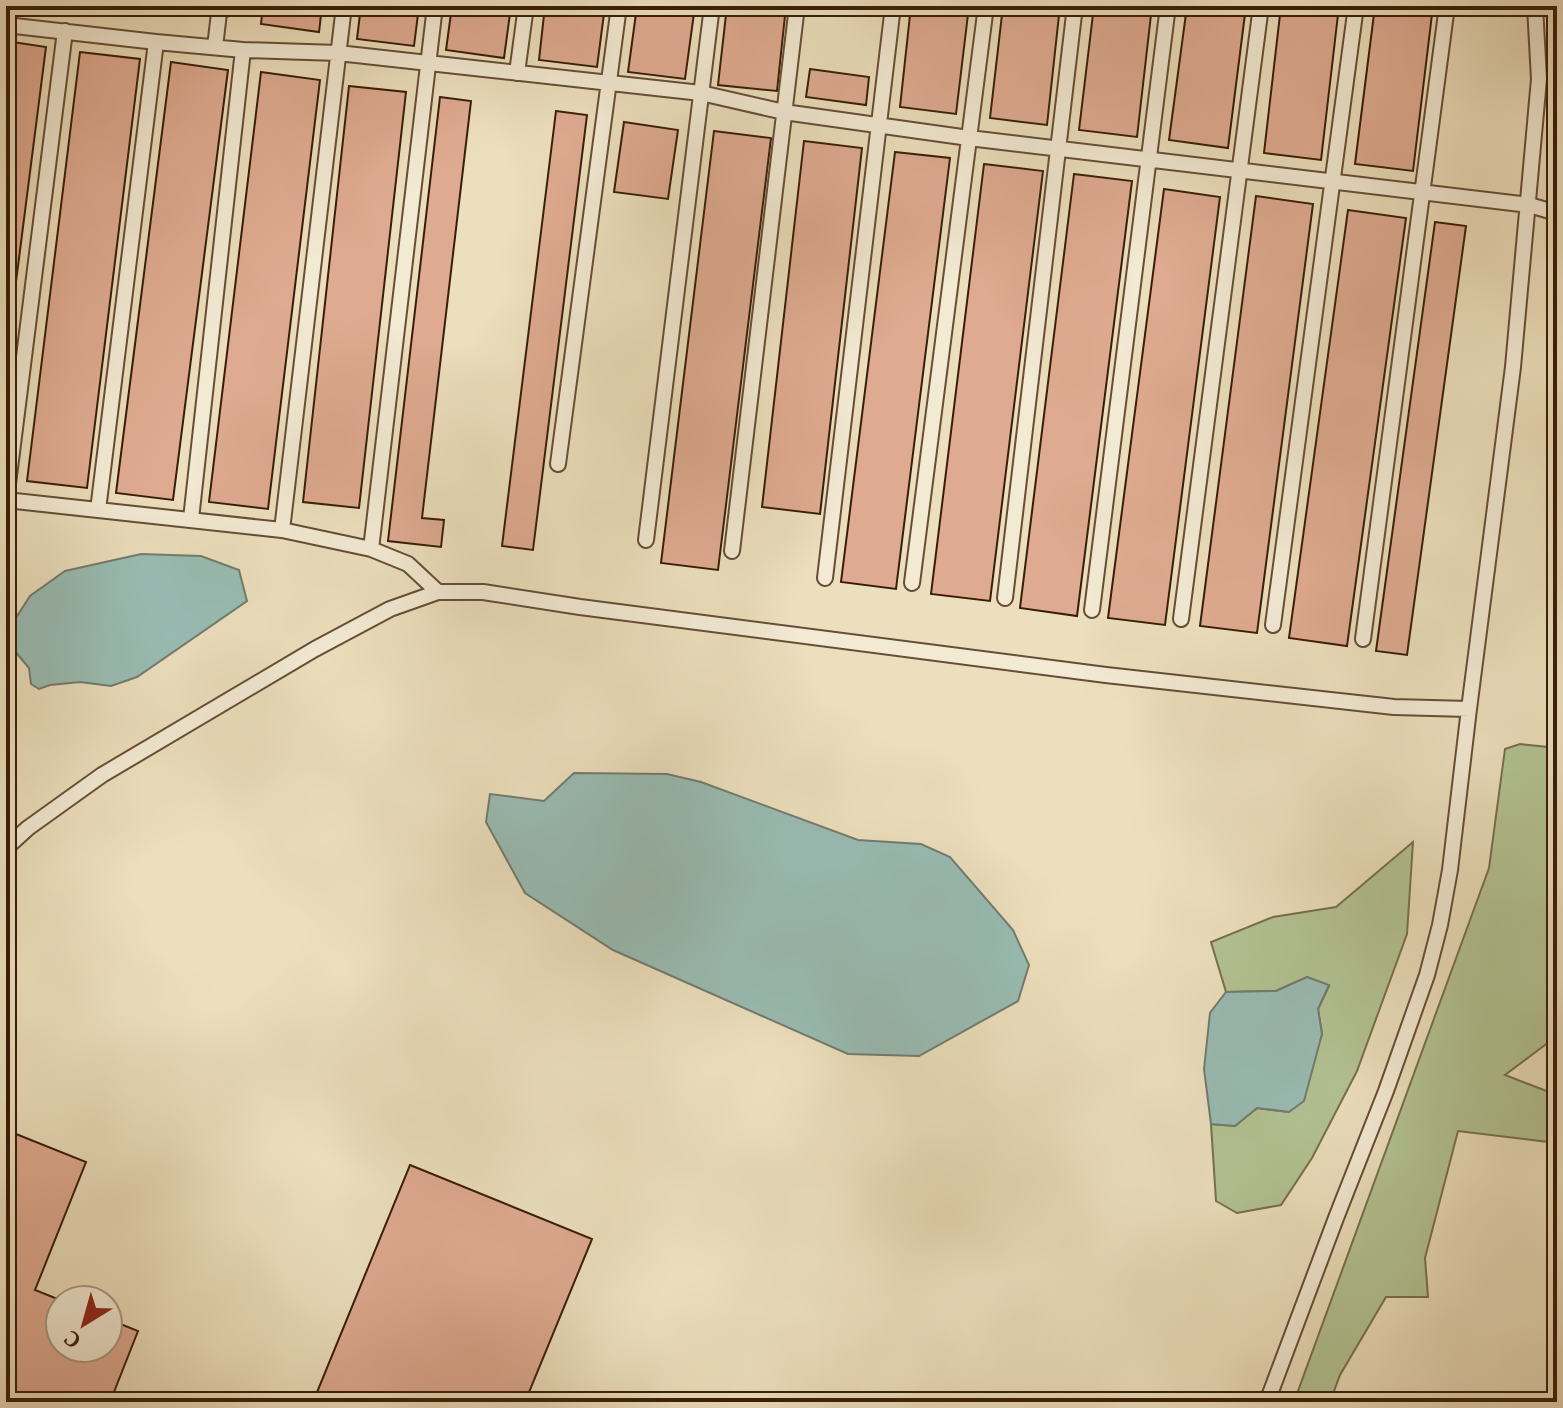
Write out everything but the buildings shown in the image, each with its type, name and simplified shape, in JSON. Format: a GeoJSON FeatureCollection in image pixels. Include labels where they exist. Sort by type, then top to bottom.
{"type":"FeatureCollection","features":[{"type":"Feature","properties":{"kind":"lane"},"geometry":{"type":"LineString","coordinates":[[282,530],[344,6]]}},
{"type":"Feature","properties":{"kind":"lane"},"geometry":{"type":"LineString","coordinates":[[371,549],[435,6]]}},
{"type":"Feature","properties":{"kind":"lane"},"geometry":{"type":"LineString","coordinates":[[517,73],[526,6]]}},
{"type":"Feature","properties":{"kind":"lane"},"geometry":{"type":"LineString","coordinates":[[558,464],[619,6]]}},
{"type":"Feature","properties":{"kind":"lane"},"geometry":{"type":"LineString","coordinates":[[646,540],[712,6]]}},
{"type":"Feature","properties":{"kind":"lane"},"geometry":{"type":"LineString","coordinates":[[732,551],[797,6]]}},
{"type":"Feature","properties":{"kind":"lane"},"geometry":{"type":"LineString","coordinates":[[825,578],[893,6]]}},
{"type":"Feature","properties":{"kind":"lane"},"geometry":{"type":"LineString","coordinates":[[912,583],[986,6]]}},
{"type":"Feature","properties":{"kind":"lane"},"geometry":{"type":"LineString","coordinates":[[1005,598],[1075,6]]}},
{"type":"Feature","properties":{"kind":"lane"},"geometry":{"type":"LineString","coordinates":[[1092,610],[1168,6]]}},
{"type":"Feature","properties":{"kind":"lane"},"geometry":{"type":"LineString","coordinates":[[1181,619],[1261,6]]}},
{"type":"Feature","properties":{"kind":"lane"},"geometry":{"type":"LineString","coordinates":[[1273,625],[1356,6]]}},
{"type":"Feature","properties":{"kind":"lane"},"geometry":{"type":"LineString","coordinates":[[1363,639],[1447,6]]}},
{"type":"Feature","properties":{"kind":"lane"},"geometry":{"type":"LineString","coordinates":[[1267,1402],[1386,1091],[1427,975],[1440,925],[1450,870],[1513,367],[1539,79],[1535,6]]}},
{"type":"Feature","properties":{"kind":"lane"},"geometry":{"type":"LineString","coordinates":[[215,47],[218,8]]}},
{"type":"Feature","properties":{"kind":"lane"},"geometry":{"type":"LineString","coordinates":[[6,25],[243,50],[338,53],[701,93],[784,112],[969,138],[1529,205],[1557,213]]}},
{"type":"Feature","properties":{"kind":"lane"},"geometry":{"type":"LineString","coordinates":[[65,31],[6,500],[282,530],[371,549],[408,564],[438,592]]}},
{"type":"Feature","properties":{"kind":"lane"},"geometry":{"type":"LineString","coordinates":[[98,510],[156,42]]}},
{"type":"Feature","properties":{"kind":"lane"},"geometry":{"type":"LineString","coordinates":[[191,519],[243,50]]}},
{"type":"Feature","properties":{"kind":"lane"},"geometry":{"type":"LineString","coordinates":[[6,848],[77,792],[142,751],[365,622],[390,609],[438,592],[483,592],[1106,675],[1394,707],[1469,709]]}},
{"type":"Feature","properties":{"kind":"green space"},"geometry":{"type":"Polygon","coordinates":[[[1520,744],[1557,748],[1557,1036],[1505,1075],[1557,1095],[1557,1143],[1458,1131],[1425,1258],[1428,1297],[1386,1297],[1340,1375],[1330,1402],[1294,1402],[1489,868],[1505,749],[1520,744]]]}},
{"type":"Feature","properties":{"kind":"green space"},"geometry":{"type":"Polygon","coordinates":[[[1413,842],[1407,934],[1357,1071],[1312,1158],[1281,1205],[1237,1213],[1216,1201],[1211,1124],[1235,1126],[1257,1108],[1289,1112],[1322,1034],[1318,1009],[1329,986],[1307,977],[1276,991],[1226,992],[1211,942],[1273,917],[1336,907],[1413,842]]]}},
{"type":"Feature","properties":{"kind":"water"},"geometry":{"type":"Polygon","coordinates":[[[141,554],[201,556],[239,570],[247,601],[137,677],[111,686],[80,682],[39,689],[31,684],[29,668],[14,650],[12,624],[30,596],[65,571],[141,554]]]}},
{"type":"Feature","properties":{"kind":"water"},"geometry":{"type":"Polygon","coordinates":[[[574,773],[667,774],[701,782],[858,840],[921,844],[950,857],[1013,930],[1029,965],[1018,1001],[919,1056],[848,1054],[613,950],[525,893],[486,822],[490,794],[544,801],[574,773]]]}},
{"type":"Feature","properties":{"kind":"water"},"geometry":{"type":"Polygon","coordinates":[[[1307,977],[1329,985],[1318,1009],[1322,1034],[1304,1101],[1289,1112],[1257,1108],[1235,1126],[1211,1124],[1204,1069],[1210,1013],[1226,992],[1276,991],[1307,977]]]}}]}
